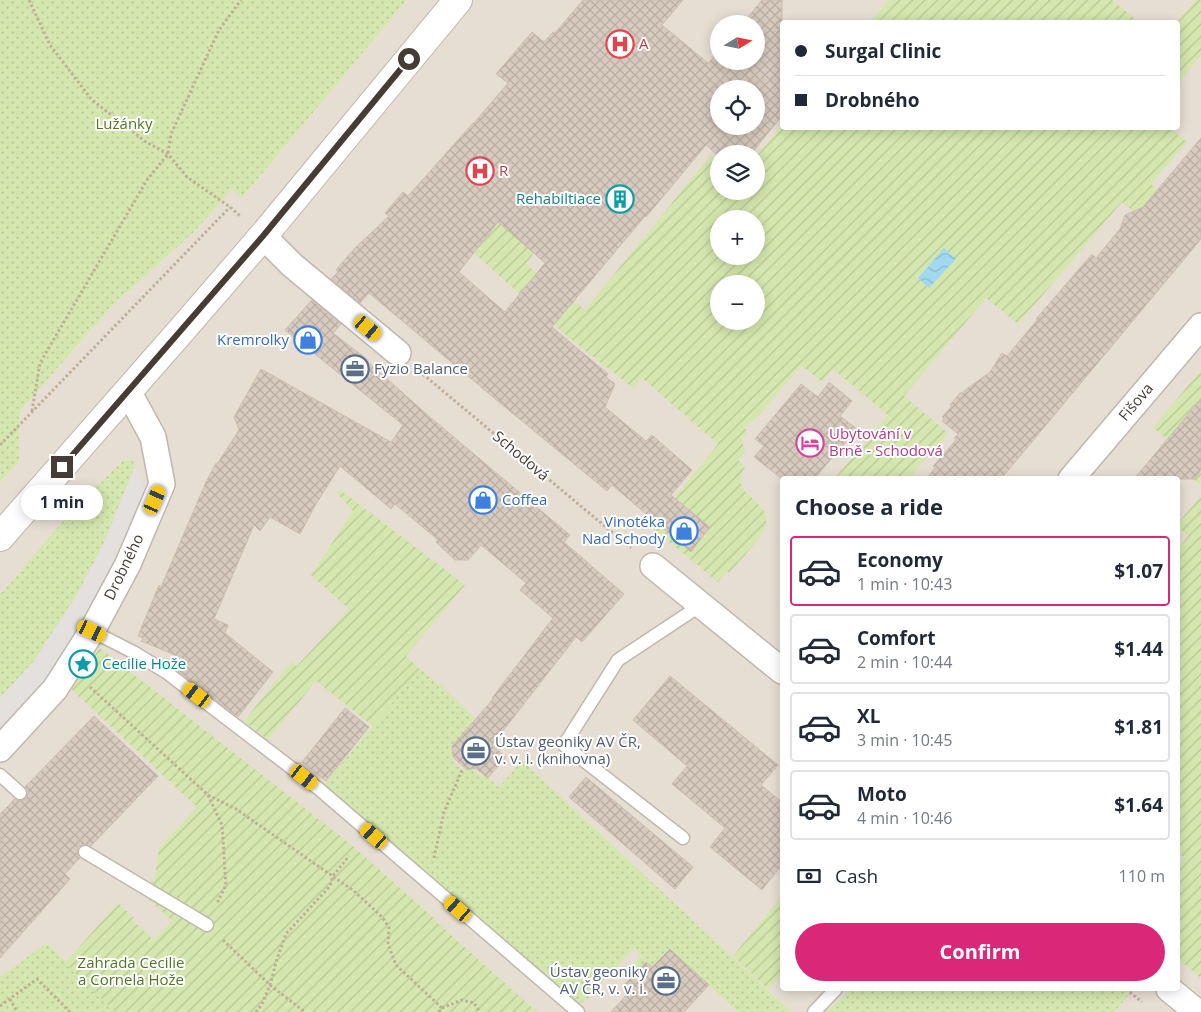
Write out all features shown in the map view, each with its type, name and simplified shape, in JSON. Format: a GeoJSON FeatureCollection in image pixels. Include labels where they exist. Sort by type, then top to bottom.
{"type":"FeatureCollection","features":[{"type":"Feature","properties":{"kind":"street"},"geometry":{"type":"LineString","coordinates":[[0,537],[263,236],[458,0]]}},
{"type":"Feature","properties":{"kind":"street"},"geometry":{"type":"LineString","coordinates":[[263,236],[292,265],[398,354]]}},
{"type":"Feature","properties":{"kind":"street","name":"Fišova"},"geometry":{"type":"LineString","coordinates":[[1074,476],[1201,326]]}},
{"type":"Feature","properties":{"kind":"street","name":"Drobného"},"geometry":{"type":"LineString","coordinates":[[0,749],[55,689],[92,631],[128,564],[162,484],[153,437],[128,391]]}},
{"type":"Feature","properties":{"kind":"street"},"geometry":{"type":"LineString","coordinates":[[653,566],[780,669]]}},
{"type":"Feature","properties":{"kind":"street"},"geometry":{"type":"LineString","coordinates":[[1171,991],[1197,1012]]}},
{"type":"Feature","properties":{"kind":"lane"},"geometry":{"type":"LineString","coordinates":[[683,838],[564,745],[618,660],[701,605]]}},
{"type":"Feature","properties":{"kind":"lane"},"geometry":{"type":"LineString","coordinates":[[92,631],[133,652],[166,672],[319,789],[578,1012]]}},
{"type":"Feature","properties":{"kind":"lane"},"geometry":{"type":"LineString","coordinates":[[0,775],[20,793]]}},
{"type":"Feature","properties":{"kind":"lane"},"geometry":{"type":"LineString","coordinates":[[85,852],[206,925]]}},
{"type":"Feature","properties":{"kind":"lane"},"geometry":{"type":"LineString","coordinates":[[814,1012],[834,991]]}},
{"type":"Feature","properties":{"kind":"path"},"geometry":{"type":"LineString","coordinates":[[29,0],[50,44],[92,100],[146,142],[168,154],[187,177],[230,207],[263,236]]}},
{"type":"Feature","properties":{"kind":"path"},"geometry":{"type":"LineString","coordinates":[[32,411],[40,363],[147,180],[168,154],[172,134],[219,30],[242,0]]}},
{"type":"Feature","properties":{"kind":"path"},"geometry":{"type":"LineString","coordinates":[[0,445],[230,207]]}},
{"type":"Feature","properties":{"kind":"path","name":"Schodová"},"geometry":{"type":"LineString","coordinates":[[398,354],[653,566]]}},
{"type":"Feature","properties":{"kind":"path"},"geometry":{"type":"LineString","coordinates":[[85,681],[208,794],[236,809],[354,891],[382,917],[389,927],[388,944],[396,965],[442,1008]]}},
{"type":"Feature","properties":{"kind":"path"},"geometry":{"type":"LineString","coordinates":[[429,883],[444,812],[462,770]]}},
{"type":"Feature","properties":{"kind":"path"},"geometry":{"type":"LineString","coordinates":[[208,794],[222,825],[226,884],[206,925],[270,985],[305,1012]]}},
{"type":"Feature","properties":{"kind":"path"},"geometry":{"type":"LineString","coordinates":[[256,1012],[262,1004],[270,985],[286,934],[330,886],[332,876],[349,856]]}},
{"type":"Feature","properties":{"kind":"path"},"geometry":{"type":"LineString","coordinates":[[0,1006],[37,979],[70,1012]]}},
{"type":"Feature","properties":{"kind":"path"},"geometry":{"type":"LineString","coordinates":[[10,999],[17,1012]]}},
{"type":"Feature","properties":{"kind":"path"},"geometry":{"type":"LineString","coordinates":[[439,1012],[442,1008],[462,1000],[474,1003],[480,1012]]}},
{"type":"Feature","properties":{"kind":"shaded area"},"geometry":{"type":"Polygon","coordinates":[[[407,0],[1201,0],[1201,1012],[0,1012],[0,483],[19,462],[20,411],[112,306],[195,231],[232,188],[242,198],[407,0]]]}},
{"type":"Feature","properties":{"kind":"shaded area"},"geometry":{"type":"Polygon","coordinates":[[[135,466],[148,497],[116,574],[52,678],[0,733],[0,698],[34,661],[76,596],[103,545],[135,466]]]}},
{"type":"Feature","properties":{"kind":"green space","name":"Lužánky"},"geometry":{"type":"Polygon","coordinates":[[[0,0],[407,0],[242,198],[232,189],[195,231],[112,306],[20,411],[19,462],[0,483],[0,0]]]}},
{"type":"Feature","properties":{"kind":"green space"},"geometry":{"type":"Polygon","coordinates":[[[889,0],[1112,0],[1137,20],[872,20],[889,0]]]}},
{"type":"Feature","properties":{"kind":"green space"},"geometry":{"type":"Polygon","coordinates":[[[1196,0],[1201,0],[1201,55],[1180,81],[1180,20],[1196,0]]]}},
{"type":"Feature","properties":{"kind":"green space"},"geometry":{"type":"Polygon","coordinates":[[[780,128],[780,130],[1172,130],[1187,142],[1151,184],[1161,192],[1140,217],[1122,202],[1018,324],[986,298],[904,396],[948,433],[911,476],[837,476],[888,415],[833,369],[822,382],[801,365],[761,413],[744,428],[747,431],[742,438],[742,443],[746,451],[738,460],[745,467],[741,476],[741,484],[745,491],[762,508],[766,515],[766,523],[761,535],[750,549],[729,573],[727,571],[718,582],[651,527],[718,444],[642,378],[633,388],[568,337],[474,253],[535,175],[534,253],[526,264],[570,302],[572,299],[585,310],[710,156],[710,200],[765,200],[765,146],[780,128]]]}},
{"type":"Feature","properties":{"kind":"green space"},"geometry":{"type":"Polygon","coordinates":[[[1201,370],[1201,485],[1184,472],[1193,460],[1153,428],[1201,370]]]}},
{"type":"Feature","properties":{"kind":"green space"},"geometry":{"type":"Polygon","coordinates":[[[133,460],[135,466],[103,545],[76,596],[34,661],[0,698],[0,595],[76,506],[123,461],[133,460]]]}},
{"type":"Feature","properties":{"kind":"green space"},"geometry":{"type":"Polygon","coordinates":[[[339,489],[465,585],[406,656],[420,669],[373,726],[316,681],[268,740],[244,721],[291,662],[297,666],[349,609],[311,575],[353,511],[337,493],[339,489]]]}},
{"type":"Feature","properties":{"kind":"green space"},"geometry":{"type":"Polygon","coordinates":[[[1201,496],[1201,978],[1180,961],[1180,863],[1184,858],[1180,854],[1180,546],[1188,536],[1180,529],[1180,521],[1201,496]]]}},
{"type":"Feature","properties":{"kind":"green space","name":"Zahrada Cecilie a Cornela Hože"},"geometry":{"type":"Polygon","coordinates":[[[100,648],[349,843],[537,1012],[115,1012],[65,963],[118,903],[134,918],[132,920],[154,940],[172,921],[142,893],[155,878],[159,848],[197,807],[70,688],[100,648]]]}},
{"type":"Feature","properties":{"kind":"green space"},"geometry":{"type":"Polygon","coordinates":[[[420,669],[475,718],[452,746],[453,757],[455,758],[452,761],[462,770],[465,767],[475,768],[474,770],[481,776],[484,774],[499,787],[522,761],[791,1012],[738,1012],[670,949],[652,967],[646,962],[638,970],[633,965],[642,955],[634,948],[587,999],[581,1003],[574,1003],[323,786],[420,669]]]}},
{"type":"Feature","properties":{"kind":"green space"},"geometry":{"type":"Polygon","coordinates":[[[780,898],[780,975],[768,989],[733,956],[780,898]]]}},
{"type":"Feature","properties":{"kind":"green space"},"geometry":{"type":"Polygon","coordinates":[[[47,943],[115,1012],[0,1012],[0,976],[47,943]]]}},
{"type":"Feature","properties":{"kind":"green space"},"geometry":{"type":"Polygon","coordinates":[[[849,991],[1124,991],[1129,995],[1114,1012],[825,1012],[849,991]]]}},
{"type":"Feature","properties":{"kind":"water"},"geometry":{"type":"Polygon","coordinates":[[[944,248],[956,259],[929,288],[918,278],[944,248]]]}},
{"type":"Feature","properties":{"kind":"building"},"geometry":{"type":"Polygon","coordinates":[[[583,0],[683,0],[662,25],[708,63],[710,61],[710,70],[765,70],[765,15],[750,15],[762,0],[782,0],[782,20],[780,20],[780,118],[758,145],[710,145],[710,149],[706,145],[552,327],[608,374],[606,377],[615,384],[605,407],[646,441],[652,435],[692,470],[671,495],[710,527],[691,552],[612,485],[607,491],[369,293],[360,303],[331,279],[338,272],[336,270],[354,249],[389,216],[385,213],[403,192],[408,196],[508,83],[496,74],[532,32],[544,42],[553,32],[555,33],[583,0]],[[498,222],[459,272],[505,312],[545,263],[498,222]]]}},
{"type":"Feature","properties":{"kind":"building"},"geometry":{"type":"Polygon","coordinates":[[[1201,138],[1201,239],[1004,476],[928,476],[935,468],[933,466],[956,440],[954,438],[958,434],[942,421],[944,419],[942,417],[951,407],[950,405],[960,393],[963,393],[990,372],[1002,353],[1007,356],[1092,254],[1096,258],[1120,229],[1125,215],[1143,207],[1201,138]]]}},
{"type":"Feature","properties":{"kind":"building"},"geometry":{"type":"Polygon","coordinates":[[[312,300],[341,324],[333,333],[368,360],[430,417],[570,535],[564,542],[624,594],[582,642],[576,637],[492,745],[506,757],[488,778],[475,768],[467,770],[453,757],[452,746],[493,699],[553,618],[520,590],[526,583],[481,545],[468,560],[455,560],[436,542],[438,540],[395,504],[391,509],[340,466],[300,534],[270,517],[260,531],[254,525],[214,619],[228,625],[225,633],[273,672],[238,717],[178,671],[187,660],[141,641],[143,638],[138,636],[206,482],[216,463],[239,430],[234,417],[261,369],[391,442],[403,425],[285,330],[312,300]]]}},
{"type":"Feature","properties":{"kind":"building"},"geometry":{"type":"Polygon","coordinates":[[[829,382],[852,401],[840,416],[857,429],[817,476],[780,477],[754,457],[764,446],[755,439],[801,384],[818,397],[829,382]]]}},
{"type":"Feature","properties":{"kind":"building"},"geometry":{"type":"Polygon","coordinates":[[[1201,399],[1201,470],[1195,479],[1180,479],[1180,476],[1137,476],[1201,399]]]}},
{"type":"Feature","properties":{"kind":"building"},"geometry":{"type":"Polygon","coordinates":[[[670,676],[778,765],[761,785],[780,800],[780,868],[762,890],[710,847],[725,828],[672,784],[687,766],[633,720],[670,676]]]}},
{"type":"Feature","properties":{"kind":"building"},"geometry":{"type":"Polygon","coordinates":[[[345,708],[369,727],[326,781],[302,762],[345,708]]]}},
{"type":"Feature","properties":{"kind":"building"},"geometry":{"type":"Polygon","coordinates":[[[94,716],[158,776],[91,846],[85,844],[78,847],[77,852],[80,858],[65,874],[70,879],[0,958],[0,814],[14,799],[19,801],[26,799],[28,790],[25,787],[94,716]]]}},
{"type":"Feature","properties":{"kind":"building"},"geometry":{"type":"Polygon","coordinates":[[[586,777],[693,867],[675,889],[569,797],[586,777]]]}},
{"type":"Feature","properties":{"kind":"building","name":"Ústav geoniky AV ČR, v. v. i."},"geometry":{"type":"Polygon","coordinates":[[[670,949],[709,985],[684,1012],[611,1012],[628,993],[622,987],[646,962],[652,967],[670,949]]]}},
{"type":"Feature","properties":{"kind":"place","name":"A"},"geometry":{"type":"Point","coordinates":[620,44]}},
{"type":"Feature","properties":{"kind":"place","name":"R"},"geometry":{"type":"Point","coordinates":[480,171]}},
{"type":"Feature","properties":{"kind":"place","name":"Rehabiltiace"},"geometry":{"type":"Point","coordinates":[620,199]}},
{"type":"Feature","properties":{"kind":"place","name":"Kremrolky"},"geometry":{"type":"Point","coordinates":[308,340]}},
{"type":"Feature","properties":{"kind":"place","name":"Fyzio Balance"},"geometry":{"type":"Point","coordinates":[355,369]}},
{"type":"Feature","properties":{"kind":"place","name":"Ubytování v Brně - Schodová"},"geometry":{"type":"Point","coordinates":[810,443]}},
{"type":"Feature","properties":{"kind":"place","name":"Coffea"},"geometry":{"type":"Point","coordinates":[483,500]}},
{"type":"Feature","properties":{"kind":"place","name":"Vinotéka Nad Schody"},"geometry":{"type":"Point","coordinates":[684,531]}},
{"type":"Feature","properties":{"kind":"place","name":"Cecilie Hože"},"geometry":{"type":"Point","coordinates":[83,664]}},
{"type":"Feature","properties":{"kind":"place","name":"Ústav geoniky AV ČR, v. v. i. (knihovna)"},"geometry":{"type":"Point","coordinates":[476,751]}},
{"type":"Feature","properties":{"kind":"place","name":"Ústav geoniky AV ČR, v. v. i."},"geometry":{"type":"Point","coordinates":[666,981]}},
{"type":"Feature","properties":{"kind":"route"},"geometry":{"type":"LineString","coordinates":[[62,467],[263,236],[409,59]]}}]}
